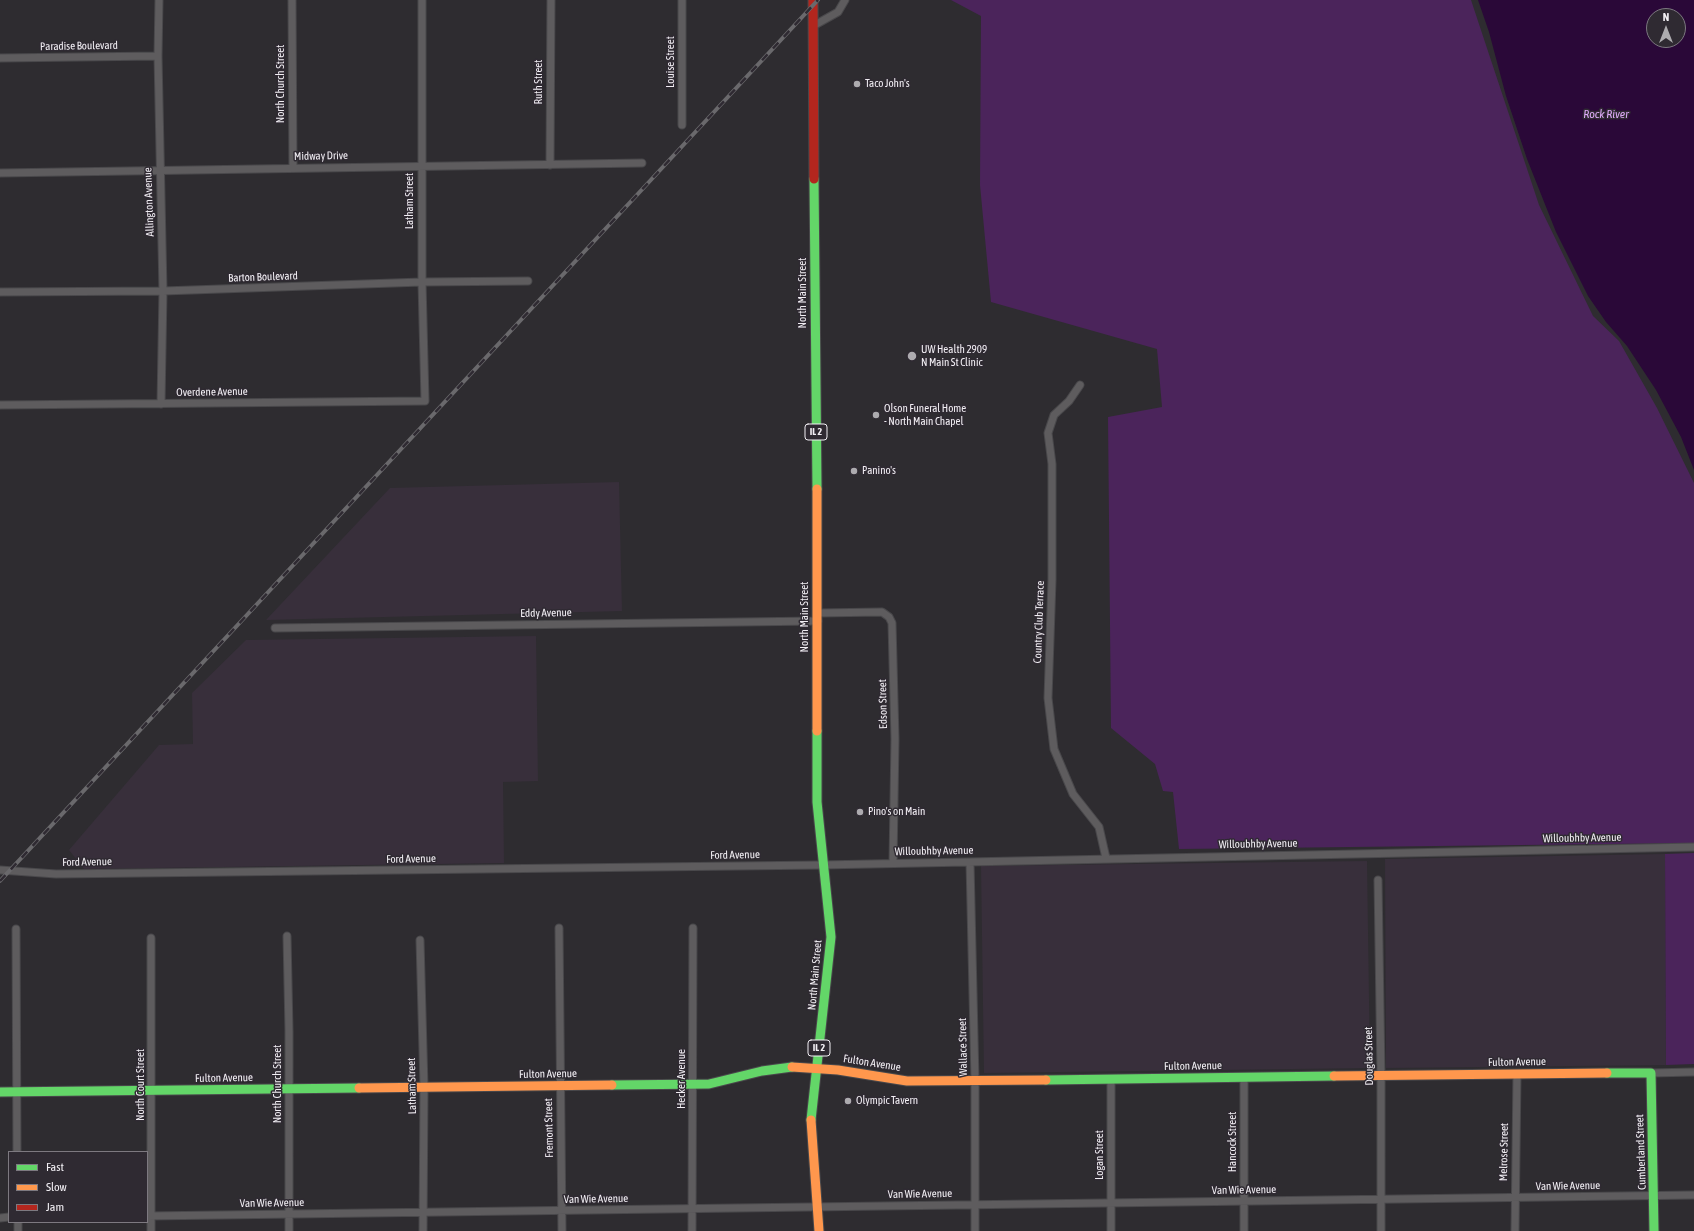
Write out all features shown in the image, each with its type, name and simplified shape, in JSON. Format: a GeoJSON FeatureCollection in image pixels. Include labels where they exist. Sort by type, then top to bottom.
{"type":"FeatureCollection","features":[{"type":"Feature","properties":{"kind":"street","name":"Allington Avenue"},"geometry":{"type":"LineString","coordinates":[[159,0],[159,169],[163,291],[161,404]]}},
{"type":"Feature","properties":{"kind":"street","name":"North Church Street"},"geometry":{"type":"LineString","coordinates":[[292,0],[292,168]]}},
{"type":"Feature","properties":{"kind":"street","name":"Latham Street"},"geometry":{"type":"LineString","coordinates":[[422,0],[421,166],[425,401]]}},
{"type":"Feature","properties":{"kind":"street","name":"Ruth Street"},"geometry":{"type":"LineString","coordinates":[[550,165],[551,0]]}},
{"type":"Feature","properties":{"kind":"street","name":"Louise Street"},"geometry":{"type":"LineString","coordinates":[[682,0],[682,125]]}},
{"type":"Feature","properties":{"kind":"street","name":"North Main Street"},"geometry":{"type":"LineString","coordinates":[[813,0],[818,617],[817,802],[831,947],[810,1126],[818,1205],[819,1231]]}},
{"type":"Feature","properties":{"kind":"street"},"geometry":{"type":"LineString","coordinates":[[813,26],[838,12],[846,0]]}},
{"type":"Feature","properties":{"kind":"street","name":"Paradise Boulevard"},"geometry":{"type":"LineString","coordinates":[[0,58],[158,56]]}},
{"type":"Feature","properties":{"kind":"street","name":"Midway Drive"},"geometry":{"type":"LineString","coordinates":[[0,173],[159,169],[642,163]]}},
{"type":"Feature","properties":{"kind":"street","name":"Barton Boulevard"},"geometry":{"type":"LineString","coordinates":[[0,292],[163,291],[422,282],[528,281]]}},
{"type":"Feature","properties":{"kind":"street","name":"Country Club Terrace"},"geometry":{"type":"LineString","coordinates":[[1080,384],[1069,401],[1054,415],[1048,432],[1052,464],[1052,580],[1048,698],[1054,749],[1073,794],[1099,827],[1106,858]]}},
{"type":"Feature","properties":{"kind":"street","name":"Overdene Avenue"},"geometry":{"type":"LineString","coordinates":[[0,405],[425,401]]}},
{"type":"Feature","properties":{"kind":"street","name":"Edson Street"},"geometry":{"type":"LineString","coordinates":[[818,617],[882,612],[889,617],[892,623],[895,739],[893,863]]}},
{"type":"Feature","properties":{"kind":"street","name":"Eddy Avenue"},"geometry":{"type":"LineString","coordinates":[[275,628],[818,617]]}},
{"type":"Feature","properties":{"kind":"street","name":"Willoubhby Avenue"},"geometry":{"type":"LineString","coordinates":[[822,865],[1694,847]]}},
{"type":"Feature","properties":{"kind":"street","name":"Wallace Street"},"geometry":{"type":"LineString","coordinates":[[970,862],[975,1081],[974,1231]]}},
{"type":"Feature","properties":{"kind":"street","name":"Ford Avenue"},"geometry":{"type":"LineString","coordinates":[[0,870],[64,874],[822,865]]}},
{"type":"Feature","properties":{"kind":"street","name":"Douglas Street"},"geometry":{"type":"LineString","coordinates":[[1378,880],[1381,1076],[1381,1231]]}},
{"type":"Feature","properties":{"kind":"street","name":"Fremont Street"},"geometry":{"type":"LineString","coordinates":[[559,928],[562,1231]]}},
{"type":"Feature","properties":{"kind":"street","name":"Hecker Avenue"},"geometry":{"type":"LineString","coordinates":[[692,1231],[694,928]]}},
{"type":"Feature","properties":{"kind":"street"},"geometry":{"type":"LineString","coordinates":[[16,929],[17,1151]]}},
{"type":"Feature","properties":{"kind":"street","name":"North Church Street"},"geometry":{"type":"LineString","coordinates":[[287,936],[289,1231]]}},
{"type":"Feature","properties":{"kind":"street","name":"North Court Street"},"geometry":{"type":"LineString","coordinates":[[151,938],[152,1090],[149,1216],[152,1231]]}},
{"type":"Feature","properties":{"kind":"street","name":"Latham Street"},"geometry":{"type":"LineString","coordinates":[[420,940],[424,1087],[423,1231]]}},
{"type":"Feature","properties":{"kind":"street","name":"Fulton Avenue"},"geometry":{"type":"LineString","coordinates":[[0,1092],[709,1084],[782,1068],[817,1068],[907,1081],[1694,1072]]}},
{"type":"Feature","properties":{"kind":"street","name":"Cumberland Street"},"geometry":{"type":"LineString","coordinates":[[1651,1073],[1654,1231]]}},
{"type":"Feature","properties":{"kind":"street","name":"Melrose Street"},"geometry":{"type":"LineString","coordinates":[[1515,1231],[1514,1198],[1517,1074]]}},
{"type":"Feature","properties":{"kind":"street","name":"Hancock Street"},"geometry":{"type":"LineString","coordinates":[[1244,1078],[1244,1231]]}},
{"type":"Feature","properties":{"kind":"street","name":"Logan Street"},"geometry":{"type":"LineString","coordinates":[[1111,1079],[1111,1231]]}},
{"type":"Feature","properties":{"kind":"street","name":"Van Wie Avenue"},"geometry":{"type":"LineString","coordinates":[[149,1216],[818,1205],[974,1205],[1694,1195]]}},
{"type":"Feature","properties":{"kind":"shaded area"},"geometry":{"type":"Polygon","coordinates":[[[951,0],[1471,0],[1539,205],[1593,316],[1619,341],[1657,408],[1694,483],[1694,843],[1179,849],[1173,792],[1163,791],[1155,764],[1111,728],[1108,417],[1162,407],[1157,349],[991,302],[980,185],[981,16],[951,0]]]}},
{"type":"Feature","properties":{"kind":"shaded area"},"geometry":{"type":"Polygon","coordinates":[[[619,482],[622,611],[266,620],[390,488],[619,482]]]}},
{"type":"Feature","properties":{"kind":"shaded area"},"geometry":{"type":"Polygon","coordinates":[[[536,636],[538,781],[503,782],[504,863],[84,869],[69,850],[159,745],[193,744],[192,693],[246,640],[536,636]]]}},
{"type":"Feature","properties":{"kind":"shaded area"},"geometry":{"type":"Polygon","coordinates":[[[1694,853],[1694,1064],[1666,1065],[1665,854],[1694,853]]]}},
{"type":"Feature","properties":{"kind":"shaded area"},"geometry":{"type":"Polygon","coordinates":[[[1665,854],[1666,1065],[1386,1068],[1385,859],[1665,854]]]}},
{"type":"Feature","properties":{"kind":"shaded area"},"geometry":{"type":"Polygon","coordinates":[[[1367,861],[1370,1068],[984,1073],[981,866],[1367,861]]]}},
{"type":"Feature","properties":{"kind":"water","name":"Rock River"},"geometry":{"type":"Polygon","coordinates":[[[1478,0],[1694,0],[1694,470],[1681,437],[1656,390],[1627,346],[1606,322],[1588,296],[1556,232],[1527,159],[1506,96],[1489,32],[1478,0]]]}},
{"type":"Feature","properties":{"kind":"railway"},"geometry":{"type":"LineString","coordinates":[[0,881],[818,0]]}},
{"type":"Feature","properties":{"kind":"traffic: fast"},"geometry":{"type":"LineString","coordinates":[[814,179],[817,489]]}},
{"type":"Feature","properties":{"kind":"traffic: fast"},"geometry":{"type":"LineString","coordinates":[[811,1120],[831,937],[817,802],[817,731]]}},
{"type":"Feature","properties":{"kind":"traffic: fast"},"geometry":{"type":"LineString","coordinates":[[612,1085],[709,1084],[762,1071],[792,1067]]}},
{"type":"Feature","properties":{"kind":"traffic: fast"},"geometry":{"type":"LineString","coordinates":[[1607,1073],[1651,1073],[1654,1231]]}},
{"type":"Feature","properties":{"kind":"traffic: fast"},"geometry":{"type":"LineString","coordinates":[[1046,1080],[1334,1076]]}},
{"type":"Feature","properties":{"kind":"traffic: fast"},"geometry":{"type":"LineString","coordinates":[[0,1092],[359,1088]]}},
{"type":"Feature","properties":{"kind":"traffic: slow"},"geometry":{"type":"LineString","coordinates":[[817,489],[817,731]]}},
{"type":"Feature","properties":{"kind":"traffic: slow"},"geometry":{"type":"LineString","coordinates":[[792,1067],[838,1070],[907,1081],[1046,1080]]}},
{"type":"Feature","properties":{"kind":"traffic: slow"},"geometry":{"type":"LineString","coordinates":[[1334,1076],[1607,1073]]}},
{"type":"Feature","properties":{"kind":"traffic: slow"},"geometry":{"type":"LineString","coordinates":[[359,1088],[612,1085]]}},
{"type":"Feature","properties":{"kind":"traffic: slow"},"geometry":{"type":"LineString","coordinates":[[811,1120],[819,1231]]}},
{"type":"Feature","properties":{"kind":"traffic: jam"},"geometry":{"type":"LineString","coordinates":[[813,0],[814,179]]}},
{"type":"Feature","properties":{"kind":"place","name":"Taco John's"},"geometry":{"type":"Point","coordinates":[857,84]}},
{"type":"Feature","properties":{"kind":"place","name":"UW Health 2909 N Main St Clinic"},"geometry":{"type":"Point","coordinates":[912,356]}},
{"type":"Feature","properties":{"kind":"place","name":"Olson Funeral Home - North Main Chapel"},"geometry":{"type":"Point","coordinates":[876,415]}},
{"type":"Feature","properties":{"kind":"place","name":"Panino's"},"geometry":{"type":"Point","coordinates":[854,471]}},
{"type":"Feature","properties":{"kind":"place","name":"Pino's on Main"},"geometry":{"type":"Point","coordinates":[860,812]}},
{"type":"Feature","properties":{"kind":"place","name":"Olympic Tavern"},"geometry":{"type":"Point","coordinates":[848,1101]}}]}
